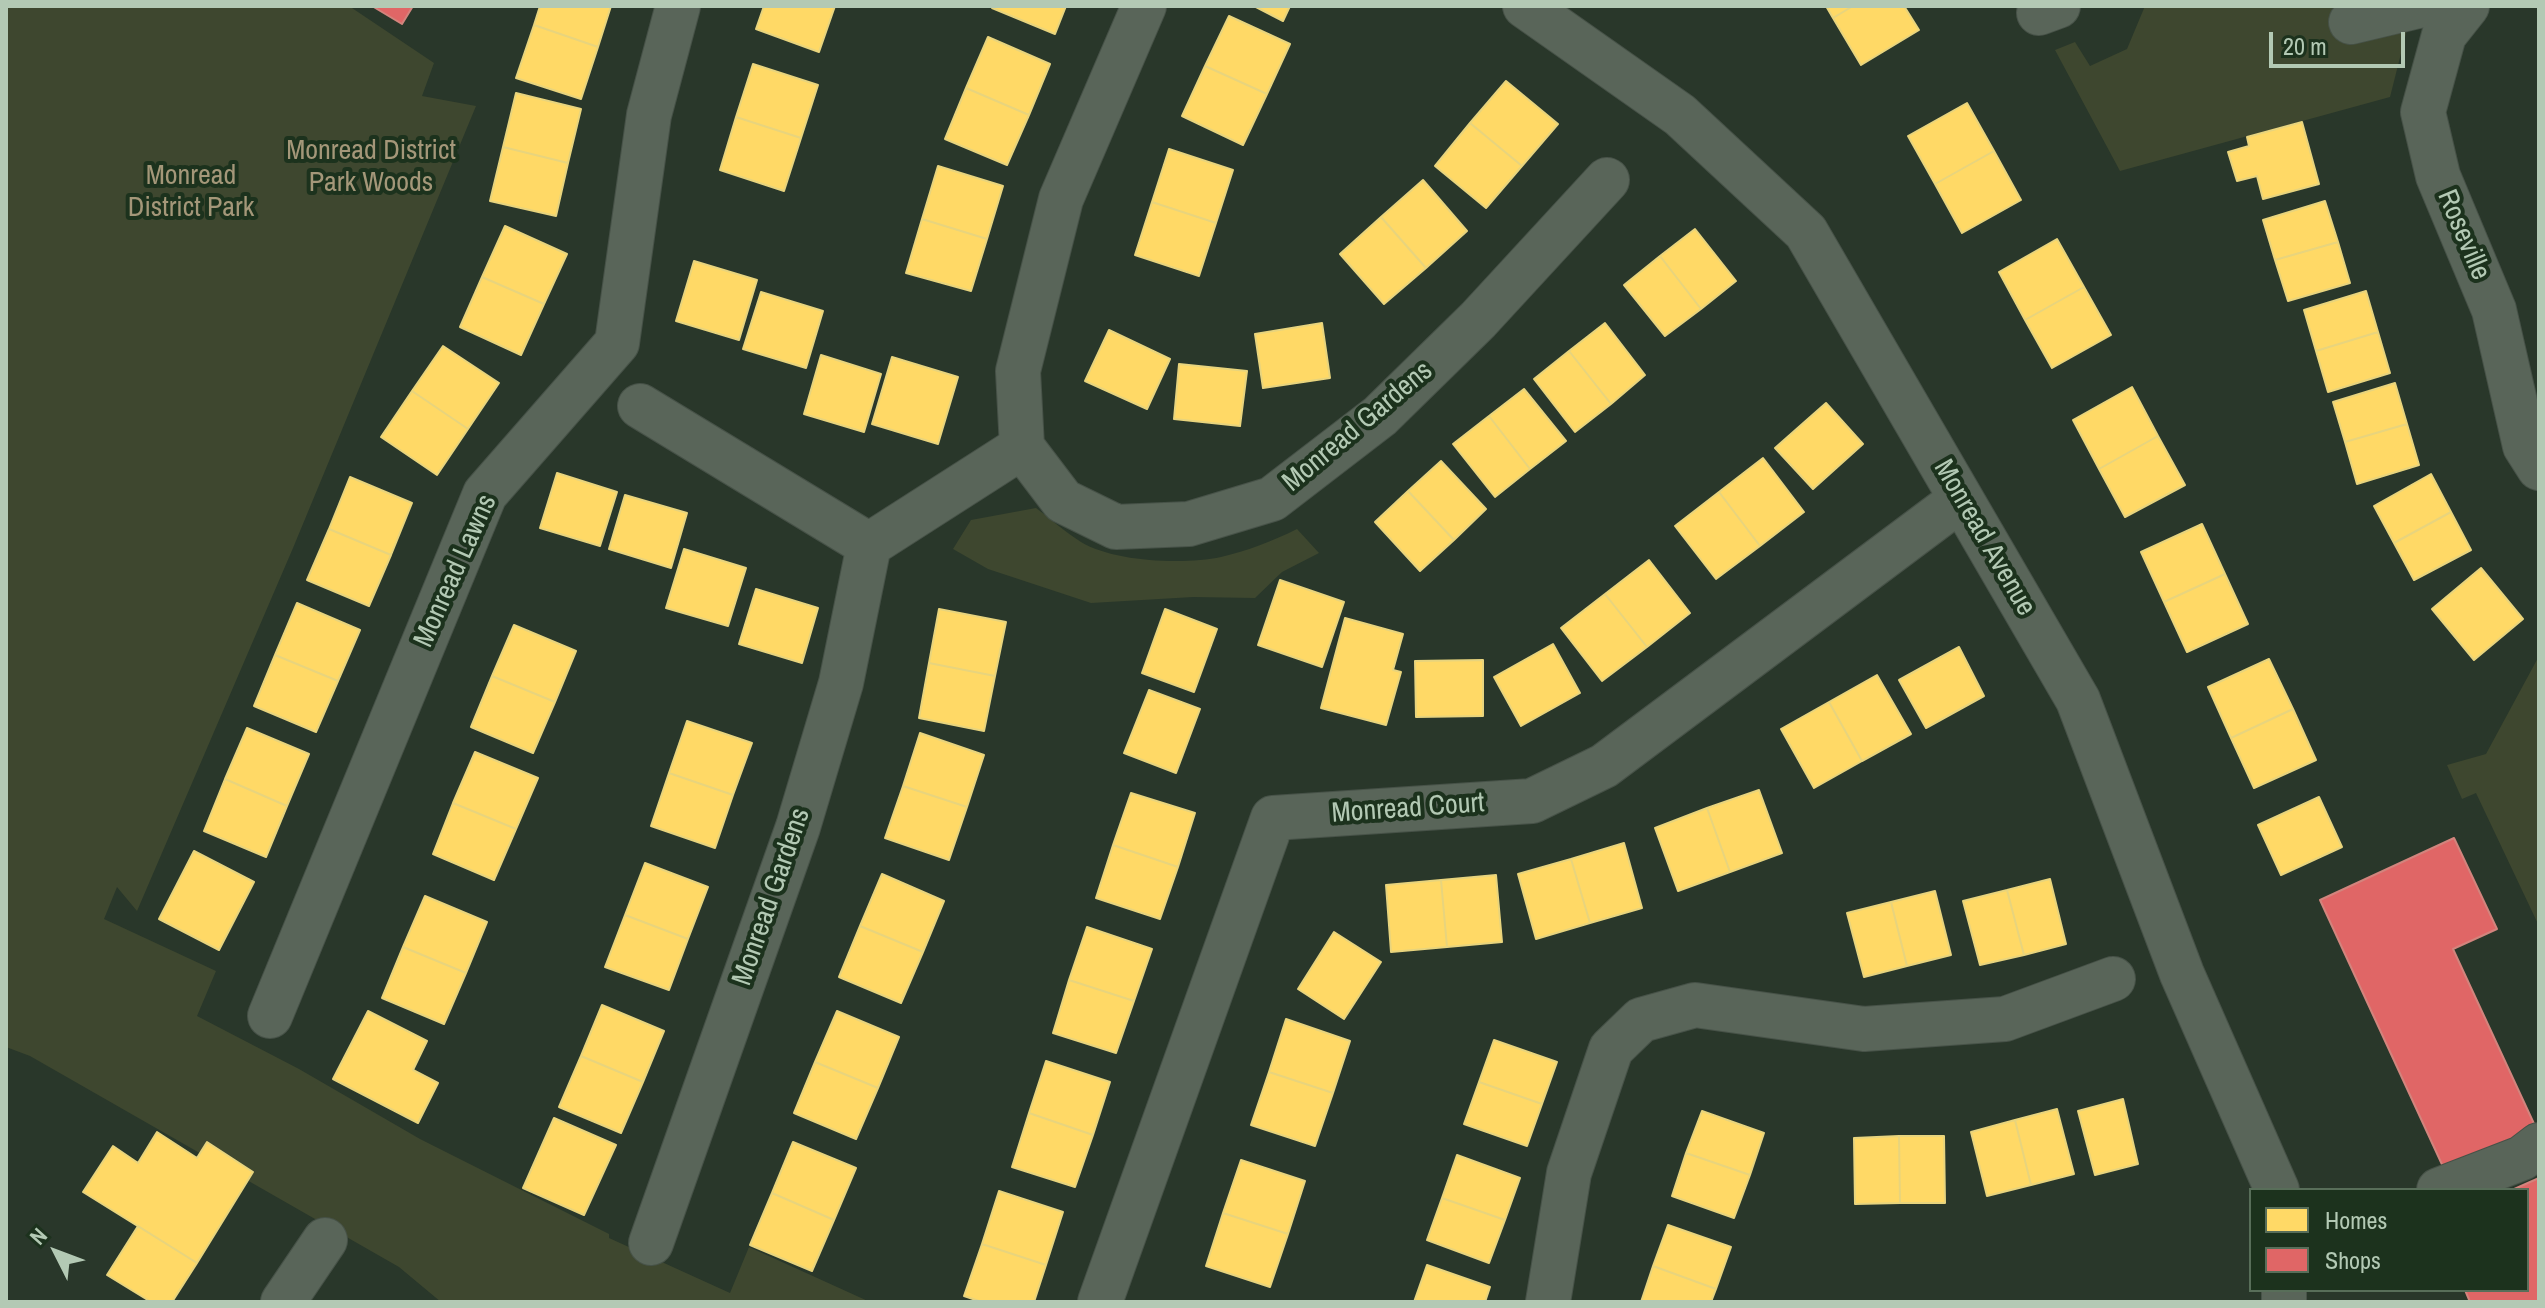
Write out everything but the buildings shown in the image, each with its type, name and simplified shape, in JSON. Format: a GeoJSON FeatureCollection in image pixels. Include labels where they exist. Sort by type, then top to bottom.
{"type":"FeatureCollection","features":[{"type":"Feature","properties":{"kind":"street","name":"Monread Lawns"},"geometry":{"type":"LineString","coordinates":[[270,1016],[485,494],[617,343],[649,115],[678,6]]}},
{"type":"Feature","properties":{"kind":"street"},"geometry":{"type":"LineString","coordinates":[[640,406],[869,545],[1022,447],[1018,371],[1061,199],[1144,6]]}},
{"type":"Feature","properties":{"kind":"street","name":"Monread Avenue"},"geometry":{"type":"LineString","coordinates":[[1525,6],[1680,115],[1806,232],[2078,700],[2182,974],[2276,1188]]}},
{"type":"Feature","properties":{"kind":"street"},"geometry":{"type":"LineString","coordinates":[[2351,22],[2418,6]]}},
{"type":"Feature","properties":{"kind":"street","name":"Roseville"},"geometry":{"type":"LineString","coordinates":[[2467,6],[2444,35],[2423,112],[2438,176],[2494,310],[2525,446],[2539,468]]}},
{"type":"Feature","properties":{"kind":"street","name":"Monread Gardens"},"geometry":{"type":"LineString","coordinates":[[1022,447],[1063,501],[1116,527],[1189,524],[1272,499],[1380,416],[1478,320],[1607,180]]}},
{"type":"Feature","properties":{"kind":"street","name":"Monread Court"},"geometry":{"type":"LineString","coordinates":[[1100,1302],[1273,818],[1532,801],[1604,766],[1961,499]]}},
{"type":"Feature","properties":{"kind":"street","name":"Monread Gardens"},"geometry":{"type":"LineString","coordinates":[[651,1243],[798,827],[841,683],[869,545]]}},
{"type":"Feature","properties":{"kind":"street"},"geometry":{"type":"LineString","coordinates":[[1548,1302],[1569,1173],[1611,1049],[1641,1020],[1695,1005],[1864,1029],[2005,1019],[2113,979]]}},
{"type":"Feature","properties":{"kind":"street"},"geometry":{"type":"LineString","coordinates":[[2444,1188],[2522,1158],[2539,1145]]}},
{"type":"Feature","properties":{"kind":"street"},"geometry":{"type":"LineString","coordinates":[[283,1302],[325,1240]]}},
{"type":"Feature","properties":{"kind":"green space","name":"Monread District Park"},"geometry":{"type":"Polygon","coordinates":[[[6,6],[349,6],[434,63],[422,96],[476,106],[293,548],[137,911],[117,887],[104,919],[216,971],[197,1016],[299,1069],[420,1139],[609,1234],[609,1238],[730,1293],[749,1247],[870,1302],[441,1302],[399,1267],[30,1056],[6,1047],[6,6]]]}},
{"type":"Feature","properties":{"kind":"green space"},"geometry":{"type":"Polygon","coordinates":[[[2145,6],[2413,6],[2390,97],[2120,171],[2055,50],[2075,42],[2090,66],[2127,49],[2145,6]]]}},
{"type":"Feature","properties":{"kind":"green space"},"geometry":{"type":"Polygon","coordinates":[[[1036,508],[1081,542],[1130,558],[1188,561],[1221,557],[1297,529],[1319,553],[1282,572],[1255,598],[1193,597],[1091,603],[988,569],[953,549],[971,520],[1036,508]]]}},
{"type":"Feature","properties":{"kind":"green space"},"geometry":{"type":"Polygon","coordinates":[[[2539,656],[2539,926],[2476,793],[2462,799],[2447,765],[2486,754],[2539,656]]]}},
{"type":"Feature","properties":{"kind":"park label","name":"Monread District Park Woods"},"geometry":{"type":"Point","coordinates":[371,167]}}]}
